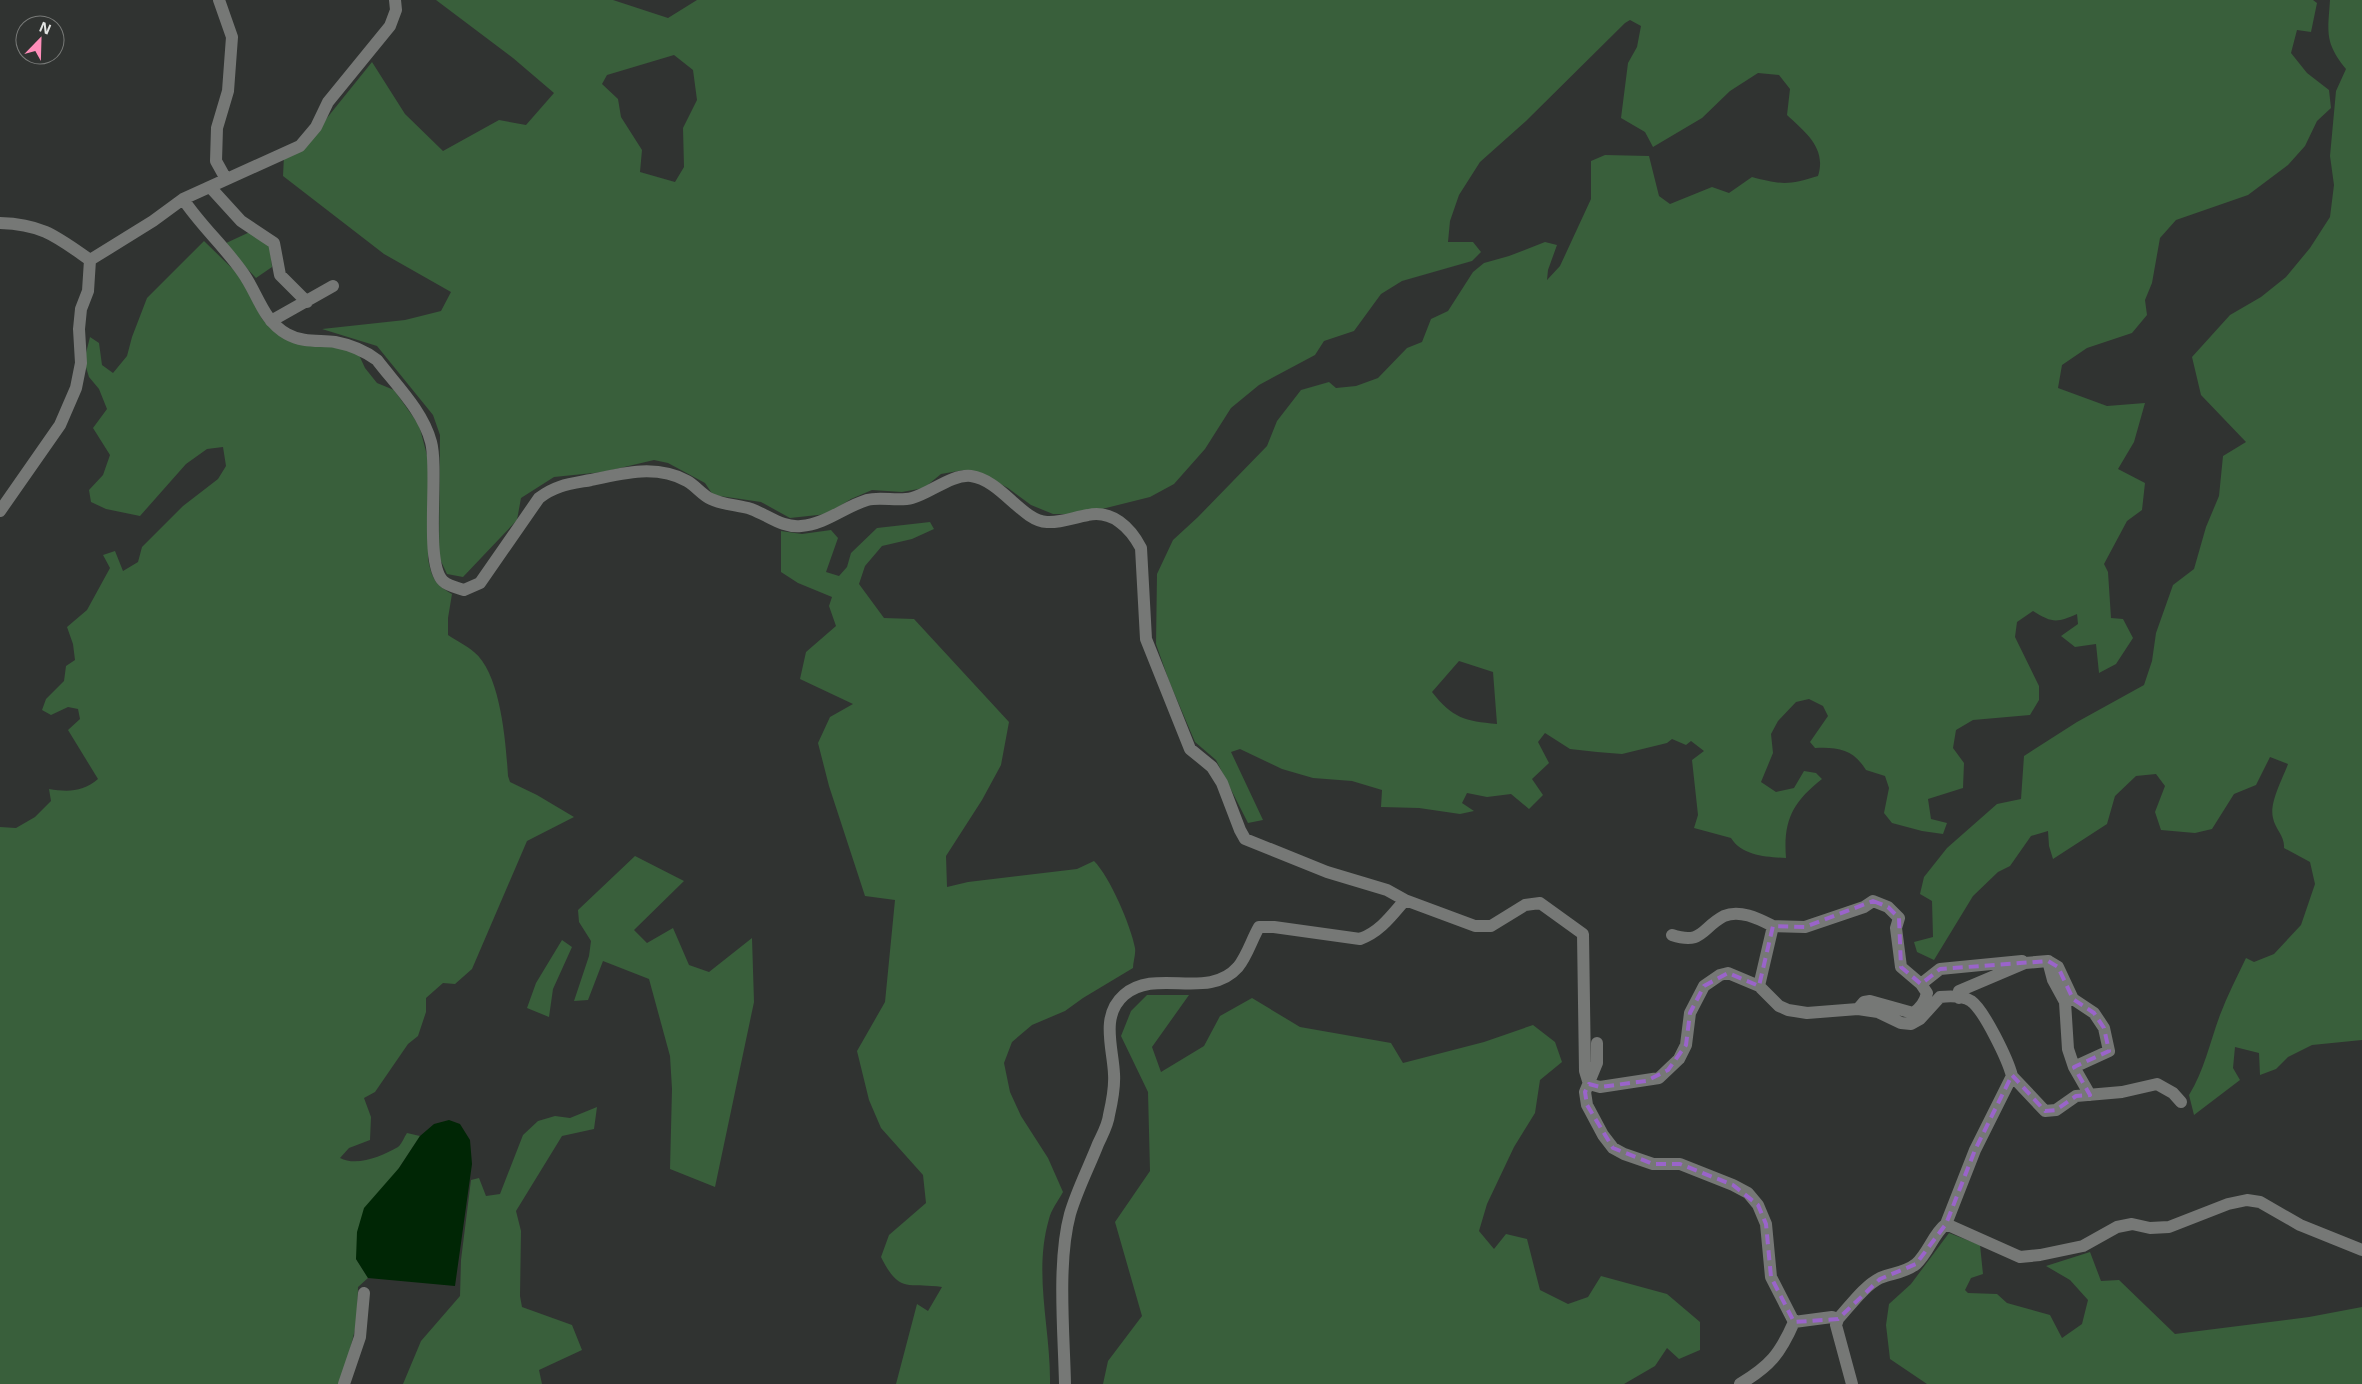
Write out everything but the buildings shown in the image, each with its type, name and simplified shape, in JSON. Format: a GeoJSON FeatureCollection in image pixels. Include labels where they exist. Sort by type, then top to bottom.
{"type":"FeatureCollection","features":[{"type":"Feature","properties":{"kind":"street"},"geometry":{"type":"LineString","coordinates":[[219,0],[232,37],[228,91],[216,128],[216,161],[226,179]]}},
{"type":"Feature","properties":{"kind":"street"},"geometry":{"type":"LineString","coordinates":[[90,260],[153,221],[183,199],[300,146],[316,127],[328,102],[390,26],[396,10],[395,0]]}},
{"type":"Feature","properties":{"kind":"street"},"geometry":{"type":"LineString","coordinates":[[210,187],[241,221],[274,243],[280,275],[307,302]]}},
{"type":"Feature","properties":{"kind":"street"},"geometry":{"type":"LineString","coordinates":[[183,199],[200,223],[244,274],[271,321],[287,334],[301,340],[335,342],[367,353],[377,360],[423,419],[433,452],[434,543],[438,571],[443,581],[464,590],[480,583],[539,498],[553,487],[622,473],[657,471],[686,481],[709,498],[724,504],[750,509],[786,525],[793,526],[824,521],[868,500],[910,499],[935,490],[956,478],[971,476],[1001,490],[1031,517],[1046,522],[1104,514],[1119,520],[1136,538],[1141,548],[1146,640],[1190,749],[1212,767],[1222,783],[1245,839],[1327,872],[1387,890],[1405,900],[1475,926],[1491,926],[1525,905],[1540,903],[1584,934],[1585,1071],[1590,1084]]}},
{"type":"Feature","properties":{"kind":"street"},"geometry":{"type":"LineString","coordinates":[[0,223],[23,224],[42,229],[90,260]]}},
{"type":"Feature","properties":{"kind":"street"},"geometry":{"type":"LineString","coordinates":[[0,511],[60,425],[76,388],[82,363],[79,329],[81,309],[88,291],[90,260]]}},
{"type":"Feature","properties":{"kind":"street"},"geometry":{"type":"LineString","coordinates":[[271,321],[333,286]]}},
{"type":"Feature","properties":{"kind":"street"},"geometry":{"type":"LineString","coordinates":[[1065,1384],[1064,1274],[1070,1217],[1109,1119],[1114,1075],[1109,1034],[1111,1016],[1120,1001],[1137,987],[1151,984],[1212,983],[1228,976],[1239,966],[1259,926],[1360,939],[1371,935],[1405,900]]}},
{"type":"Feature","properties":{"kind":"street"},"geometry":{"type":"LineString","coordinates":[[1672,935],[1683,939],[1697,937],[1725,916],[1739,914],[1754,917],[1773,926],[1805,927],[1864,907],[1873,901],[1882,903],[1898,918],[1896,928],[1901,966],[1928,993],[1919,1009],[1913,1013],[1870,1001],[1864,1002],[1858,1009]]}},
{"type":"Feature","properties":{"kind":"street"},"geometry":{"type":"LineString","coordinates":[[1759,986],[1773,926]]}},
{"type":"Feature","properties":{"kind":"street"},"geometry":{"type":"LineString","coordinates":[[1920,984],[1940,969],[2022,960],[2025,964]]}},
{"type":"Feature","properties":{"kind":"street"},"geometry":{"type":"LineString","coordinates":[[2048,961],[2053,980],[2065,1002],[2068,1048],[2074,1067],[2090,1095]]}},
{"type":"Feature","properties":{"kind":"street"},"geometry":{"type":"LineString","coordinates":[[1959,998],[1959,991],[2025,964],[2048,961],[2058,967],[2073,999],[2094,1013],[2104,1028],[2109,1051],[2074,1067]]}},
{"type":"Feature","properties":{"kind":"street"},"geometry":{"type":"LineString","coordinates":[[1590,1084],[1600,1087],[1659,1078],[1679,1060],[1686,1045],[1690,1013],[1704,986],[1712,979],[1728,973],[1759,986],[1779,1006],[1788,1010],[1807,1013],[1858,1009],[1878,1012],[1900,1023],[1911,1024],[1920,1019],[1940,997],[1969,1000],[1978,1008],[2009,1063],[2012,1076],[2045,1111],[2056,1110],[2076,1096],[2122,1092],[2157,1084],[2169,1090],[2181,1102]]}},
{"type":"Feature","properties":{"kind":"street"},"geometry":{"type":"LineString","coordinates":[[1597,1043],[1597,1063],[1590,1084],[1585,1092],[1587,1104],[1613,1148],[1653,1164],[1680,1164],[1733,1184],[1748,1194],[1758,1205],[1766,1224],[1771,1277],[1794,1322]]}},
{"type":"Feature","properties":{"kind":"street"},"geometry":{"type":"LineString","coordinates":[[1852,1384],[1836,1325],[1838,1319],[1880,1278],[1904,1272],[1916,1264],[1930,1247],[1940,1228],[1946,1224],[1975,1150],[2012,1076]]}},
{"type":"Feature","properties":{"kind":"street"},"geometry":{"type":"LineString","coordinates":[[1946,1224],[2020,1257],[2083,1246],[2117,1227],[2132,1224],[2150,1228],[2169,1227],[2228,1204],[2247,1200],[2260,1202],[2300,1225],[2362,1250]]}},
{"type":"Feature","properties":{"kind":"street"},"geometry":{"type":"LineString","coordinates":[[344,1384],[360,1337],[364,1293]]}},
{"type":"Feature","properties":{"kind":"street"},"geometry":{"type":"LineString","coordinates":[[1794,1322],[1832,1317],[1838,1319]]}},
{"type":"Feature","properties":{"kind":"street"},"geometry":{"type":"LineString","coordinates":[[1740,1384],[1763,1370],[1773,1359],[1794,1322]]}},
{"type":"Feature","properties":{"kind":"highlighted area"},"geometry":{"type":"Polygon","coordinates":[[[1873,901],[1888,907],[1899,918],[1901,967],[1921,984],[1940,969],[2048,961],[2058,967],[2073,999],[2094,1013],[2104,1028],[2109,1051],[2074,1067],[2090,1095],[2076,1096],[2056,1110],[2045,1111],[2012,1075],[1975,1150],[1946,1224],[1916,1264],[1880,1279],[1838,1319],[1794,1322],[1771,1277],[1766,1224],[1758,1205],[1733,1185],[1680,1164],[1653,1164],[1613,1148],[1587,1105],[1585,1092],[1589,1084],[1600,1087],[1646,1081],[1668,1070],[1686,1045],[1690,1013],[1704,986],[1728,973],[1759,986],[1773,926],[1805,927],[1873,901]]]}},
{"type":"Feature","properties":{"kind":"shaded area"},"geometry":{"type":"Polygon","coordinates":[[[436,0],[613,0],[668,18],[697,0],[2313,0],[2317,3],[2311,32],[2297,30],[2291,53],[2307,73],[2329,90],[2331,108],[2317,121],[2305,146],[2288,165],[2248,195],[2176,220],[2160,238],[2152,283],[2145,300],[2147,315],[2132,333],[2087,348],[2062,365],[2058,388],[2107,406],[2145,403],[2134,442],[2118,469],[2145,483],[2142,510],[2127,521],[2104,564],[2108,572],[2111,618],[2123,619],[2133,638],[2116,664],[2099,673],[2096,644],[2075,647],[2061,636],[2078,624],[2077,614],[2064,619],[2050,620],[2033,611],[2017,622],[2015,637],[2039,686],[2039,700],[2030,715],[1973,720],[1956,730],[1953,748],[1964,763],[1963,788],[1928,799],[1931,819],[1947,823],[1943,834],[1892,823],[1884,813],[1889,788],[1885,776],[1866,770],[1856,758],[1844,751],[1831,748],[1815,748],[1810,742],[1828,716],[1823,706],[1809,699],[1796,702],[1778,721],[1771,734],[1773,753],[1761,782],[1776,792],[1794,788],[1804,771],[1816,773],[1822,779],[1804,796],[1792,813],[1786,833],[1786,858],[1748,852],[1731,838],[1694,828],[1698,815],[1692,760],[1704,751],[1691,741],[1686,745],[1672,739],[1667,743],[1622,754],[1570,749],[1545,733],[1538,742],[1549,763],[1532,779],[1543,795],[1529,809],[1511,794],[1487,797],[1467,793],[1462,803],[1474,811],[1460,814],[1419,808],[1381,807],[1382,790],[1352,781],[1313,778],[1282,769],[1240,749],[1231,752],[1263,820],[1248,823],[1216,760],[1195,742],[1169,681],[1156,644],[1157,574],[1173,540],[1267,446],[1277,421],[1301,390],[1329,382],[1336,388],[1356,386],[1378,378],[1407,348],[1422,342],[1431,319],[1448,311],[1473,272],[1484,263],[1509,256],[1545,242],[1557,245],[1548,270],[1547,280],[1560,266],[1591,199],[1591,161],[1605,155],[1649,156],[1659,196],[1670,204],[1712,187],[1729,193],[1752,177],[1785,183],[1818,176],[1820,166],[1817,149],[1807,134],[1787,115],[1790,89],[1779,75],[1758,73],[1730,91],[1702,118],[1653,147],[1645,132],[1621,118],[1628,63],[1637,47],[1641,26],[1630,20],[1625,23],[1526,121],[1480,162],[1459,195],[1450,221],[1448,242],[1473,242],[1481,252],[1472,261],[1402,281],[1381,294],[1354,331],[1324,341],[1315,355],[1259,385],[1231,408],[1205,449],[1174,484],[1150,497],[1082,514],[1053,514],[1031,505],[1008,488],[982,474],[964,470],[941,474],[924,488],[902,492],[872,490],[851,499],[827,514],[790,518],[761,502],[713,495],[705,483],[668,463],[654,460],[603,472],[554,477],[521,498],[517,520],[463,577],[447,574],[439,557],[440,435],[433,415],[377,346],[322,329],[405,320],[441,311],[451,292],[384,254],[283,176],[284,156],[302,149],[372,62],[405,114],[443,151],[499,120],[526,125],[554,93],[513,58],[436,0]],[[674,55],[607,75],[602,84],[618,99],[621,117],[642,150],[640,172],[675,182],[684,167],[683,128],[697,100],[693,70],[674,55]],[[1459,661],[1432,692],[1446,708],[1460,717],[1497,724],[1493,672],[1459,661]]]}},
{"type":"Feature","properties":{"kind":"shaded area"},"geometry":{"type":"Polygon","coordinates":[[[2330,0],[2362,0],[2362,1040],[2312,1045],[2288,1057],[2276,1069],[2260,1075],[2259,1053],[2235,1047],[2233,1068],[2240,1080],[2194,1115],[2189,1095],[2203,1066],[2216,1025],[2232,986],[2246,958],[2254,962],[2274,954],[2301,925],[2315,884],[2310,862],[2284,848],[2283,840],[2273,818],[2273,805],[2288,764],[2270,757],[2256,785],[2234,794],[2212,829],[2195,833],[2161,830],[2155,812],[2165,786],[2156,774],[2136,776],[2115,796],[2107,824],[2053,859],[2049,846],[2048,831],[2031,836],[2010,866],[1998,872],[1973,896],[1934,960],[1917,952],[1914,942],[1933,937],[1932,901],[1920,894],[1924,877],[1947,848],[1997,804],[2021,799],[2024,756],[2077,722],[2144,685],[2152,661],[2156,633],[2173,585],[2194,569],[2206,527],[2219,496],[2223,456],[2246,442],[2201,395],[2192,357],[2230,315],[2261,297],[2286,277],[2310,248],[2330,217],[2334,185],[2330,156],[2336,91],[2346,69],[2334,51],[2329,36],[2330,0]]]}},
{"type":"Feature","properties":{"kind":"shaded area"},"geometry":{"type":"Polygon","coordinates":[[[252,231],[270,246],[272,267],[256,278],[224,244],[252,231]]]}},
{"type":"Feature","properties":{"kind":"shaded area"},"geometry":{"type":"Polygon","coordinates":[[[204,241],[241,277],[262,319],[277,332],[343,347],[359,355],[365,368],[377,383],[394,390],[419,425],[428,459],[428,559],[435,580],[452,594],[448,618],[448,635],[474,652],[483,662],[490,676],[500,710],[510,782],[537,795],[574,817],[527,841],[472,969],[455,984],[443,983],[426,998],[426,1012],[418,1036],[408,1044],[375,1092],[364,1098],[371,1117],[370,1140],[349,1148],[340,1158],[362,1161],[385,1154],[398,1147],[407,1133],[420,1136],[399,1168],[356,1259],[368,1278],[358,1287],[357,1322],[341,1384],[0,1384],[0,827],[16,828],[35,817],[51,801],[49,789],[63,791],[81,789],[98,779],[68,730],[80,719],[78,709],[68,707],[51,715],[42,710],[46,699],[64,681],[66,666],[75,660],[73,644],[67,627],[87,610],[110,568],[103,555],[115,551],[123,571],[138,562],[142,547],[183,506],[218,479],[226,466],[223,447],[207,449],[186,464],[140,516],[106,509],[91,502],[89,490],[103,475],[110,455],[93,428],[107,409],[99,389],[89,377],[84,361],[90,337],[99,343],[102,365],[113,373],[127,356],[147,298],[204,241]]]}},
{"type":"Feature","properties":{"kind":"shaded area"},"geometry":{"type":"Polygon","coordinates":[[[930,522],[934,529],[912,539],[882,546],[865,566],[859,584],[884,618],[914,619],[1009,722],[1001,765],[982,800],[946,856],[947,887],[968,882],[1077,869],[1094,861],[1107,878],[1119,902],[1135,948],[1133,968],[1065,1011],[1032,1025],[1012,1042],[1004,1063],[1010,1092],[1021,1116],[1048,1158],[1063,1192],[1050,1216],[1044,1240],[1043,1281],[1050,1384],[896,1384],[917,1304],[928,1311],[942,1287],[900,1282],[894,1277],[881,1257],[889,1235],[926,1203],[923,1175],[881,1128],[869,1100],[857,1051],[885,1002],[895,900],[865,896],[829,786],[818,743],[830,717],[853,704],[800,679],[806,652],[836,626],[829,606],[832,597],[798,583],[781,572],[781,531],[802,534],[831,530],[838,538],[826,572],[839,576],[847,567],[851,553],[877,528],[930,522]]]}},
{"type":"Feature","properties":{"kind":"shaded area"},"geometry":{"type":"Polygon","coordinates":[[[635,856],[684,881],[634,930],[647,943],[673,928],[689,965],[709,972],[752,938],[754,1002],[715,1187],[670,1169],[672,1089],[670,1056],[649,979],[603,961],[588,1000],[574,1001],[589,956],[591,941],[579,922],[578,910],[635,856]]]}},
{"type":"Feature","properties":{"kind":"shaded area"},"geometry":{"type":"Polygon","coordinates":[[[562,940],[572,947],[553,989],[549,1017],[527,1008],[536,983],[562,940]]]}},
{"type":"Feature","properties":{"kind":"shaded area"},"geometry":{"type":"Polygon","coordinates":[[[1147,995],[1189,995],[1152,1047],[1161,1072],[1204,1046],[1220,1016],[1252,998],[1300,1027],[1391,1043],[1403,1063],[1484,1042],[1533,1025],[1555,1042],[1562,1062],[1540,1080],[1535,1113],[1514,1147],[1487,1204],[1479,1231],[1494,1249],[1506,1234],[1527,1239],[1540,1290],[1568,1304],[1588,1297],[1601,1276],[1667,1294],[1700,1322],[1700,1350],[1679,1359],[1667,1348],[1655,1366],[1624,1384],[1103,1384],[1108,1361],[1142,1316],[1115,1222],[1150,1171],[1148,1092],[1121,1036],[1131,1011],[1147,995]]]}},
{"type":"Feature","properties":{"kind":"shaded area"},"geometry":{"type":"Polygon","coordinates":[[[597,1107],[594,1129],[562,1136],[516,1211],[521,1231],[520,1296],[522,1307],[572,1325],[582,1350],[539,1370],[542,1384],[403,1384],[421,1341],[460,1296],[461,1260],[471,1180],[479,1178],[486,1196],[500,1194],[523,1135],[538,1121],[555,1116],[570,1118],[597,1107]]]}},
{"type":"Feature","properties":{"kind":"shaded area"},"geometry":{"type":"Polygon","coordinates":[[[449,1120],[460,1124],[470,1140],[472,1164],[455,1286],[368,1278],[356,1259],[357,1232],[364,1208],[399,1168],[420,1136],[434,1124],[449,1120]]]}},
{"type":"Feature","properties":{"kind":"shaded area"},"geometry":{"type":"Polygon","coordinates":[[[1949,1233],[1980,1245],[1983,1274],[1971,1278],[1965,1290],[1968,1293],[1997,1294],[2007,1303],[2050,1315],[2062,1338],[2082,1324],[2088,1300],[2070,1280],[2046,1266],[2090,1252],[2101,1281],[2119,1280],[2175,1334],[2309,1317],[2362,1307],[2362,1384],[1927,1384],[1890,1359],[1886,1325],[1889,1304],[1911,1284],[1949,1233]]]}}]}
